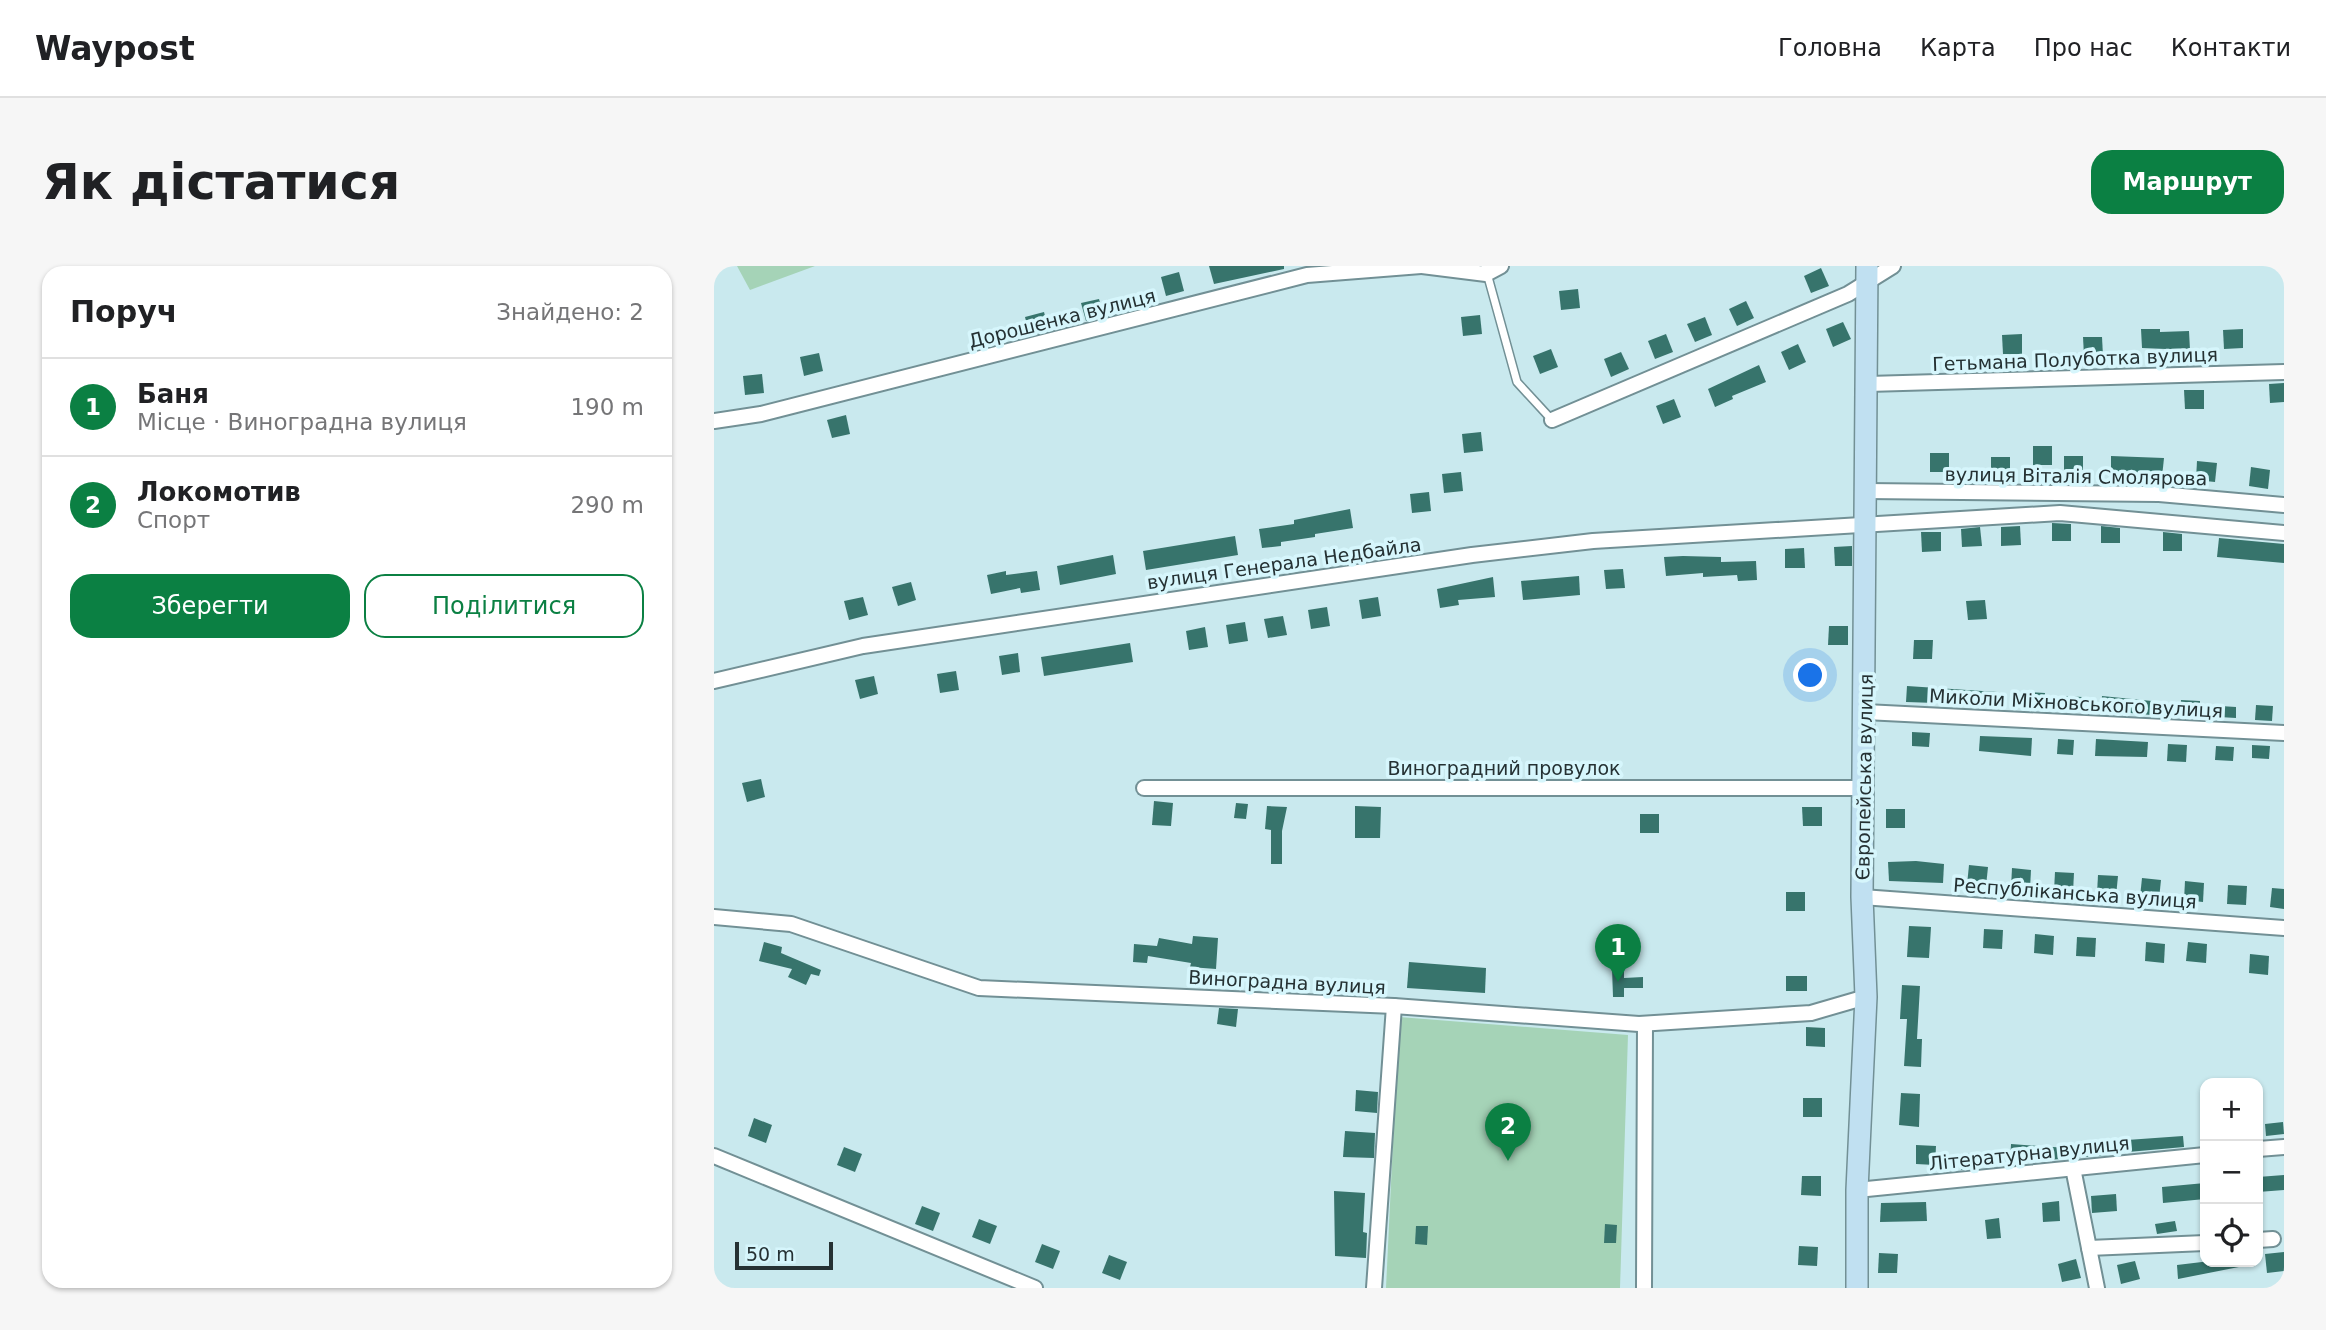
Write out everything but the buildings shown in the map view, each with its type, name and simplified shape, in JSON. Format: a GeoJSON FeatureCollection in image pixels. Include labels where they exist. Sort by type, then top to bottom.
{"type":"FeatureCollection","features":[{"type":"Feature","properties":{"kind":"street","name":"Дорошенка вулиця"},"geometry":{"type":"LineString","coordinates":[[714,421],[761,414],[1307,275],[1421,266],[1485,270]]}},
{"type":"Feature","properties":{"kind":"street"},"geometry":{"type":"LineString","coordinates":[[1485,270],[1501,266]]}},
{"type":"Feature","properties":{"kind":"street"},"geometry":{"type":"LineString","coordinates":[[1552,420],[1893,266]]}},
{"type":"Feature","properties":{"kind":"street","name":"Європейська вулиця"},"geometry":{"type":"LineString","coordinates":[[1857,1288],[1857,1190],[1866,997],[1863,897],[1868,275]]}},
{"type":"Feature","properties":{"kind":"street","name":"Гетьмана Полуботка вулиця"},"geometry":{"type":"LineString","coordinates":[[1868,384],[2284,372]]}},
{"type":"Feature","properties":{"kind":"street","name":"вулиця Віталія Смолярова"},"geometry":{"type":"LineString","coordinates":[[1866,491],[2159,494],[2284,505]]}},
{"type":"Feature","properties":{"kind":"street","name":"вулиця Віталія Смолярова"},"geometry":{"type":"LineString","coordinates":[[1866,523],[2060,513],[2284,533]]}},
{"type":"Feature","properties":{"kind":"street","name":"вулиця Генерала Недбайла"},"geometry":{"type":"LineString","coordinates":[[714,681],[863,646],[1472,555],[1593,541],[1866,523]]}},
{"type":"Feature","properties":{"kind":"street","name":"Миколи Міхновського вулиця"},"geometry":{"type":"LineString","coordinates":[[1865,712],[2284,733]]}},
{"type":"Feature","properties":{"kind":"street","name":"Виноградний провулок"},"geometry":{"type":"LineString","coordinates":[[1144,788],[1864,788]]}},
{"type":"Feature","properties":{"kind":"street","name":"Республіканська вулиця"},"geometry":{"type":"LineString","coordinates":[[1863,897],[2284,928]]}},
{"type":"Feature","properties":{"kind":"street","name":"Виноградна вулиця"},"geometry":{"type":"LineString","coordinates":[[714,917],[791,924],[979,988],[1394,1006],[1645,1024],[1811,1013],[1866,997]]}},
{"type":"Feature","properties":{"kind":"street"},"geometry":{"type":"LineString","coordinates":[[1374,1288],[1394,1006]]}},
{"type":"Feature","properties":{"kind":"street"},"geometry":{"type":"LineString","coordinates":[[1644,1288],[1645,1024]]}},
{"type":"Feature","properties":{"kind":"street"},"geometry":{"type":"LineString","coordinates":[[2263,1149],[2284,1147]]}},
{"type":"Feature","properties":{"kind":"street","name":"Літературна вулиця"},"geometry":{"type":"LineString","coordinates":[[1857,1190],[2200,1155]]}},
{"type":"Feature","properties":{"kind":"street"},"geometry":{"type":"LineString","coordinates":[[714,1156],[1035,1288]]}},
{"type":"Feature","properties":{"kind":"street"},"geometry":{"type":"LineString","coordinates":[[2073,1168],[2096,1288]]}},
{"type":"Feature","properties":{"kind":"street"},"geometry":{"type":"LineString","coordinates":[[2263,1240],[2273,1239]]}},
{"type":"Feature","properties":{"kind":"street"},"geometry":{"type":"LineString","coordinates":[[2089,1248],[2200,1242]]}},
{"type":"Feature","properties":{"kind":"lane"},"geometry":{"type":"LineString","coordinates":[[1485,270],[1517,382],[1552,420]]}},
{"type":"Feature","properties":{"kind":"green space"},"geometry":{"type":"Polygon","coordinates":[[[737,266],[815,266],[750,290],[737,266]]]}},
{"type":"Feature","properties":{"kind":"green space"},"geometry":{"type":"Polygon","coordinates":[[[1399,1017],[1628,1035],[1620,1288],[1386,1288],[1399,1017]]]}},
{"type":"Feature","properties":{"kind":"place","name":"Баня"},"geometry":{"type":"Point","coordinates":[1618,982]}},
{"type":"Feature","properties":{"kind":"place","name":"Локомотив"},"geometry":{"type":"Point","coordinates":[1508,1161]}}]}
